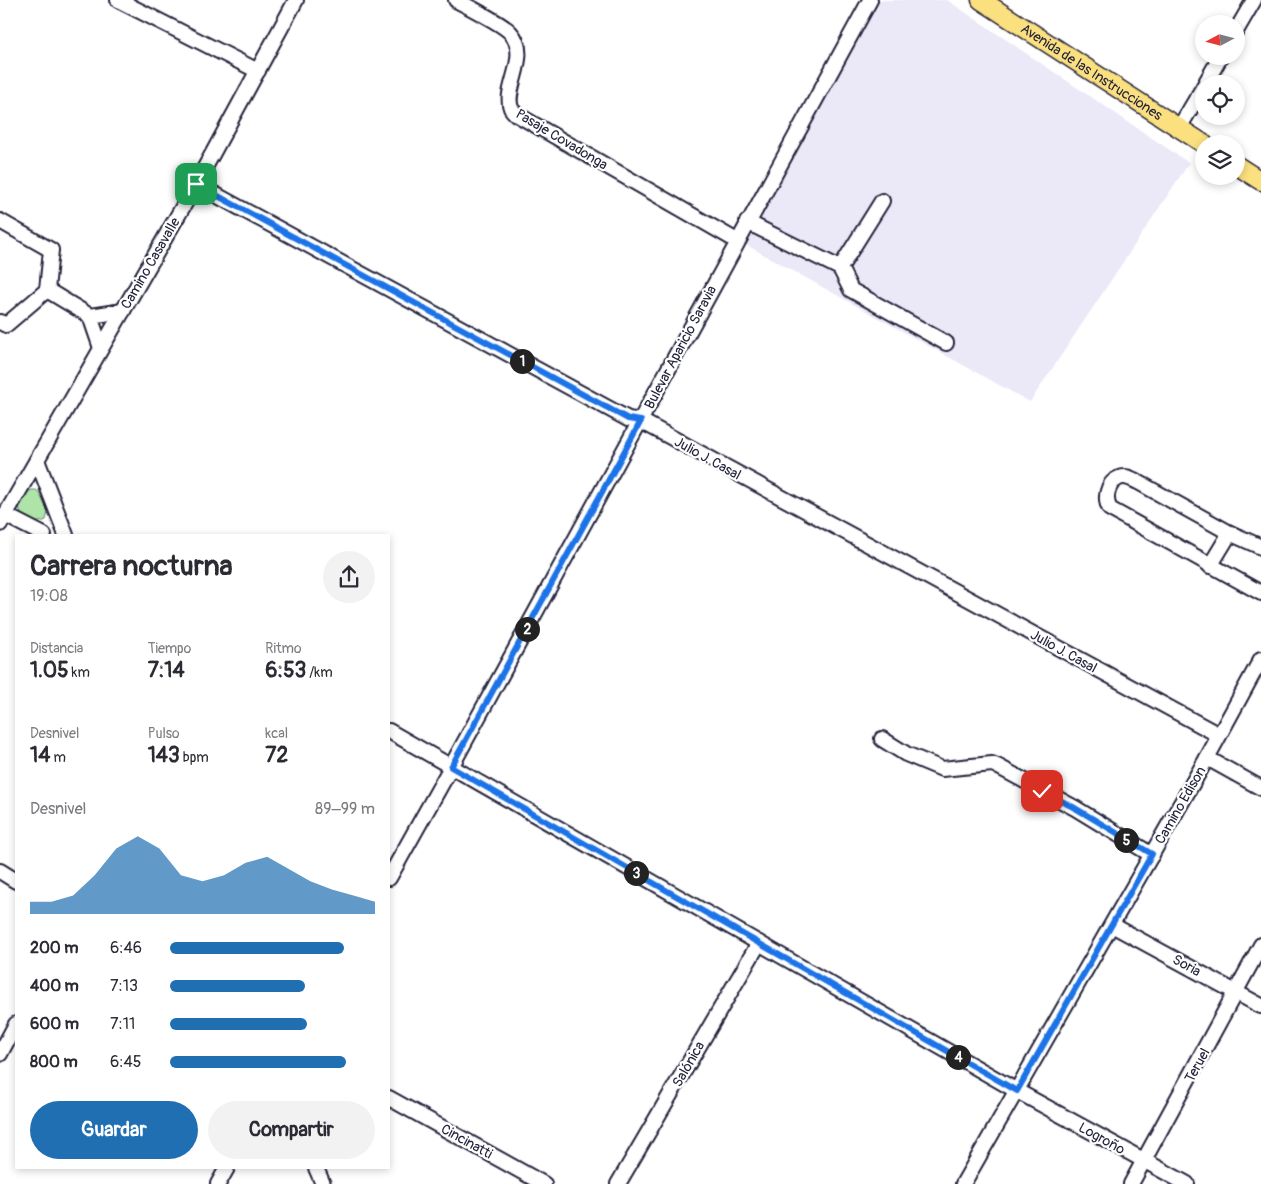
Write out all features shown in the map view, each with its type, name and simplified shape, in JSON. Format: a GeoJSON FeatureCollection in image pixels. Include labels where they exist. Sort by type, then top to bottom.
{"type":"FeatureCollection","features":[{"type":"Feature","properties":{"kind":"main road","name":"Avenida de las Instrucciones"},"geometry":{"type":"LineString","coordinates":[[981,0],[1195,138]]}},
{"type":"Feature","properties":{"kind":"main road"},"geometry":{"type":"LineString","coordinates":[[1245,171],[1261,181]]}},
{"type":"Feature","properties":{"kind":"street"},"geometry":{"type":"LineString","coordinates":[[118,0],[258,71]]}},
{"type":"Feature","properties":{"kind":"street","name":"Camino Casavalle"},"geometry":{"type":"LineString","coordinates":[[3,519],[196,184],[296,0]]}},
{"type":"Feature","properties":{"kind":"street","name":"Pasaje Covadonga"},"geometry":{"type":"LineString","coordinates":[[456,0],[509,30],[516,39],[518,66],[510,96],[511,108],[516,114],[737,242]]}},
{"type":"Feature","properties":{"kind":"street","name":"Bulevar Aparicio Saravia"},"geometry":{"type":"LineString","coordinates":[[390,876],[870,0]]}},
{"type":"Feature","properties":{"kind":"street"},"geometry":{"type":"LineString","coordinates":[[1245,16],[1254,0]]}},
{"type":"Feature","properties":{"kind":"street"},"geometry":{"type":"LineString","coordinates":[[1179,128],[1195,100]]}},
{"type":"Feature","properties":{"kind":"street","name":"Julio J. Casal"},"geometry":{"type":"LineString","coordinates":[[196,184],[628,419],[641,421],[1219,735]]}},
{"type":"Feature","properties":{"kind":"street"},"geometry":{"type":"LineString","coordinates":[[840,268],[882,201]]}},
{"type":"Feature","properties":{"kind":"street"},"geometry":{"type":"LineString","coordinates":[[0,222],[51,250],[47,290],[6,325],[0,322]]}},
{"type":"Feature","properties":{"kind":"street"},"geometry":{"type":"LineString","coordinates":[[748,222],[840,268],[851,290],[946,343]]}},
{"type":"Feature","properties":{"kind":"street"},"geometry":{"type":"LineString","coordinates":[[47,290],[90,316],[102,348]]}},
{"type":"Feature","properties":{"kind":"street"},"geometry":{"type":"LineString","coordinates":[[90,316],[123,311]]}},
{"type":"Feature","properties":{"kind":"street"},"geometry":{"type":"LineString","coordinates":[[37,460],[66,534]]}},
{"type":"Feature","properties":{"kind":"street"},"geometry":{"type":"LineString","coordinates":[[1261,548],[1126,477],[1117,478],[1108,489],[1107,504],[1110,509],[1261,593]]}},
{"type":"Feature","properties":{"kind":"street"},"geometry":{"type":"LineString","coordinates":[[3,519],[41,534]]}},
{"type":"Feature","properties":{"kind":"street"},"geometry":{"type":"LineString","coordinates":[[1210,566],[1230,533]]}},
{"type":"Feature","properties":{"kind":"street","name":"Camino Edison"},"geometry":{"type":"LineString","coordinates":[[963,1184],[1207,758],[1261,659]]}},
{"type":"Feature","properties":{"kind":"street","name":"Logroño"},"geometry":{"type":"LineString","coordinates":[[390,732],[1017,1091],[1187,1184]]}},
{"type":"Feature","properties":{"kind":"street"},"geometry":{"type":"LineString","coordinates":[[882,739],[906,754],[942,769],[992,764],[997,766],[1075,808],[1152,854]]}},
{"type":"Feature","properties":{"kind":"street"},"geometry":{"type":"LineString","coordinates":[[1207,758],[1261,788]]}},
{"type":"Feature","properties":{"kind":"street"},"geometry":{"type":"LineString","coordinates":[[0,871],[15,879]]}},
{"type":"Feature","properties":{"kind":"street","name":"Soria"},"geometry":{"type":"LineString","coordinates":[[1112,924],[1261,1006]]}},
{"type":"Feature","properties":{"kind":"street","name":"Salónica"},"geometry":{"type":"LineString","coordinates":[[618,1184],[758,943]]}},
{"type":"Feature","properties":{"kind":"street","name":"Teruel"},"geometry":{"type":"LineString","coordinates":[[1131,1184],[1261,945]]}},
{"type":"Feature","properties":{"kind":"street"},"geometry":{"type":"LineString","coordinates":[[0,1054],[15,1026]]}},
{"type":"Feature","properties":{"kind":"street","name":"Cincinatti"},"geometry":{"type":"LineString","coordinates":[[390,1099],[544,1184]]}},
{"type":"Feature","properties":{"kind":"street"},"geometry":{"type":"LineString","coordinates":[[218,1184],[226,1169]]}},
{"type":"Feature","properties":{"kind":"street"},"geometry":{"type":"LineString","coordinates":[[316,1169],[323,1184]]}},
{"type":"Feature","properties":{"kind":"shaded area"},"geometry":{"type":"Polygon","coordinates":[[[876,0],[947,0],[1189,163],[1030,402],[741,242],[876,0]]]}},
{"type":"Feature","properties":{"kind":"green space"},"geometry":{"type":"Polygon","coordinates":[[[31,490],[39,492],[48,512],[46,520],[32,522],[22,515],[20,503],[23,497],[31,490]]]}},
{"type":"Feature","properties":{"kind":"route"},"geometry":{"type":"LineString","coordinates":[[196,184],[628,419],[641,421],[451,767],[1017,1091],[1152,854],[1075,808],[1042,791]]}}]}
